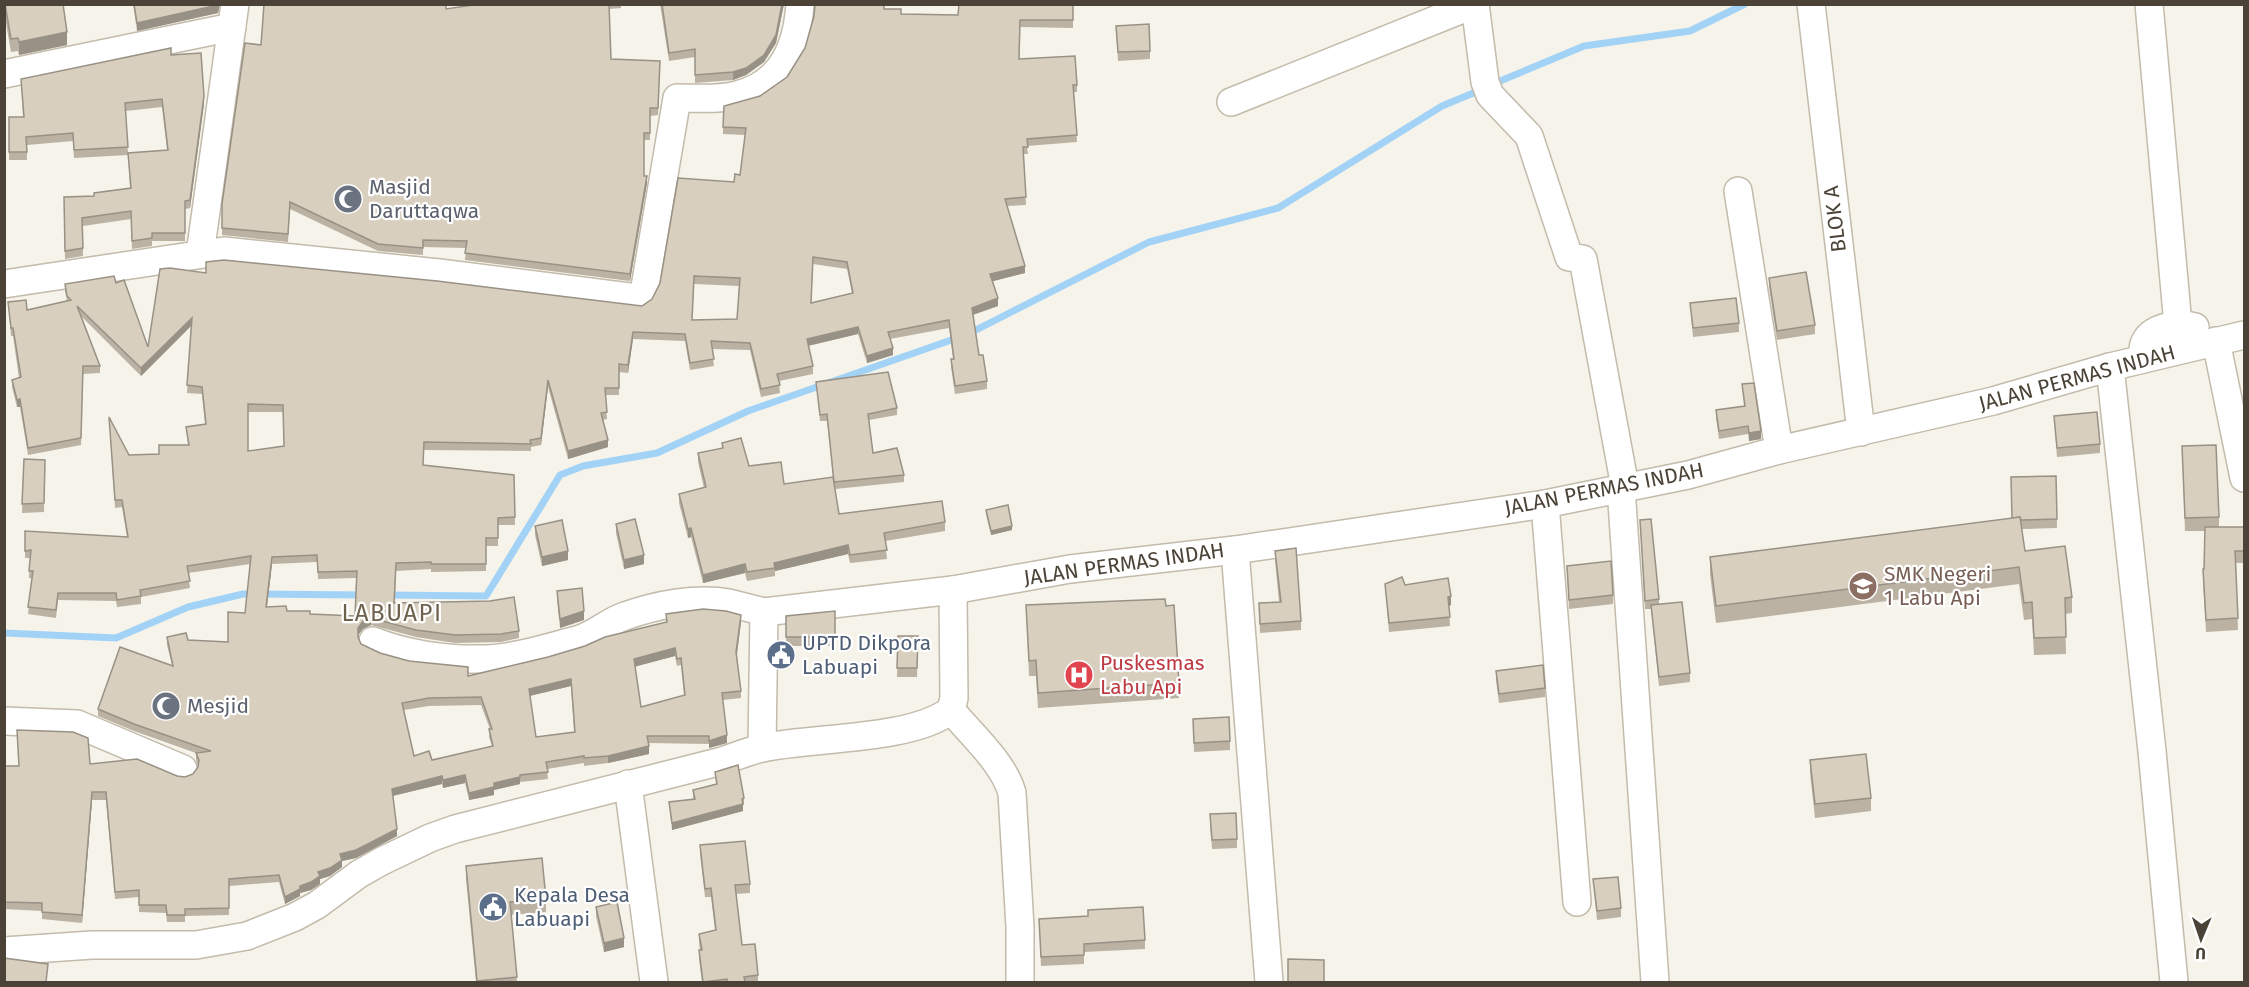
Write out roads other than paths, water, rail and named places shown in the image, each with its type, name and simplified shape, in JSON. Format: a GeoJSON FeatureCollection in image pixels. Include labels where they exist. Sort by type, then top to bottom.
{"type":"FeatureCollection","features":[{"type":"Feature","properties":{"kind":"street"},"geometry":{"type":"LineString","coordinates":[[4,284],[224,251],[439,273],[634,299],[640,297],[645,287],[677,98],[736,95],[749,91],[771,78],[788,57],[797,35],[800,4]]}},
{"type":"Feature","properties":{"kind":"street"},"geometry":{"type":"LineString","coordinates":[[1231,102],[1475,4],[1487,88],[1529,136],[1569,257],[1583,260],[1623,488],[1655,982]]}},
{"type":"Feature","properties":{"kind":"street","name":"BLOK A"},"geometry":{"type":"LineString","coordinates":[[1811,4],[1861,432]]}},
{"type":"Feature","properties":{"kind":"street"},"geometry":{"type":"LineString","coordinates":[[2149,4],[2178,325]]}},
{"type":"Feature","properties":{"kind":"street"},"geometry":{"type":"LineString","coordinates":[[4,74],[233,16],[200,254]]}},
{"type":"Feature","properties":{"kind":"street"},"geometry":{"type":"LineString","coordinates":[[1738,191],[1779,450]]}},
{"type":"Feature","properties":{"kind":"street"},"geometry":{"type":"LineString","coordinates":[[2143,360],[2143,346],[2150,336],[2178,325],[2194,326],[2214,342],[2244,478]]}},
{"type":"Feature","properties":{"kind":"street","name":"JALAN PERMAS INDAH"},"geometry":{"type":"LineString","coordinates":[[373,640],[388,647],[430,655],[481,659],[515,655],[582,638],[623,616],[659,606],[699,602],[727,603],[765,612],[953,590],[1071,569],[1235,549],[1545,504],[1688,475],[1779,450],[1993,401],[2110,367],[2244,335]]}},
{"type":"Feature","properties":{"kind":"street"},"geometry":{"type":"LineString","coordinates":[[2110,367],[2174,982]]}},
{"type":"Feature","properties":{"kind":"street"},"geometry":{"type":"LineString","coordinates":[[1545,504],[1577,902]]}},
{"type":"Feature","properties":{"kind":"street"},"geometry":{"type":"LineString","coordinates":[[1235,549],[1269,982]]}},
{"type":"Feature","properties":{"kind":"street"},"geometry":{"type":"LineString","coordinates":[[4,951],[92,945],[196,945],[247,936],[295,917],[317,905],[366,870],[430,838],[455,829],[722,761],[762,748],[897,730],[930,722],[951,710],[954,698],[953,590]]}},
{"type":"Feature","properties":{"kind":"street"},"geometry":{"type":"LineString","coordinates":[[762,748],[765,612]]}},
{"type":"Feature","properties":{"kind":"street"},"geometry":{"type":"LineString","coordinates":[[951,710],[1003,772],[1012,793],[1020,927],[1020,982]]}},
{"type":"Feature","properties":{"kind":"street"},"geometry":{"type":"LineString","coordinates":[[4,721],[77,724],[183,769]]}},
{"type":"Feature","properties":{"kind":"street"},"geometry":{"type":"LineString","coordinates":[[628,784],[654,982]]}},
{"type":"Feature","properties":{"kind":"waterway"},"geometry":{"type":"LineString","coordinates":[[1493,84],[1584,46],[1690,31],[1745,4]]}},
{"type":"Feature","properties":{"kind":"waterway"},"geometry":{"type":"LineString","coordinates":[[968,334],[1149,242],[1278,208],[1442,106],[1483,89]]}},
{"type":"Feature","properties":{"kind":"waterway"},"geometry":{"type":"LineString","coordinates":[[386,595],[486,596],[560,475],[583,466],[657,453],[748,411],[957,338]]}},
{"type":"Feature","properties":{"kind":"waterway"},"geometry":{"type":"LineString","coordinates":[[4,633],[116,638],[188,607],[243,594],[363,595]]}},
{"type":"Feature","properties":{"kind":"place","name":"Masjid Daruttaqwa"},"geometry":{"type":"Point","coordinates":[348,199]}},
{"type":"Feature","properties":{"kind":"place","name":"SMK Negeri 1 Labu Api"},"geometry":{"type":"Point","coordinates":[1863,586]}},
{"type":"Feature","properties":{"kind":"place","name":"UPTD Dikpora Labuapi"},"geometry":{"type":"Point","coordinates":[781,655]}},
{"type":"Feature","properties":{"kind":"place","name":"Puskesmas Labu Api"},"geometry":{"type":"Point","coordinates":[1079,675]}},
{"type":"Feature","properties":{"kind":"place","name":"Mesjid"},"geometry":{"type":"Point","coordinates":[166,706]}},
{"type":"Feature","properties":{"kind":"place","name":"Kepala Desa Labuapi"},"geometry":{"type":"Point","coordinates":[493,907]}},
{"type":"Feature","properties":{"kind":"district","name":"LABUAPI"},"geometry":{"type":"Point","coordinates":[392,613]}}]}
